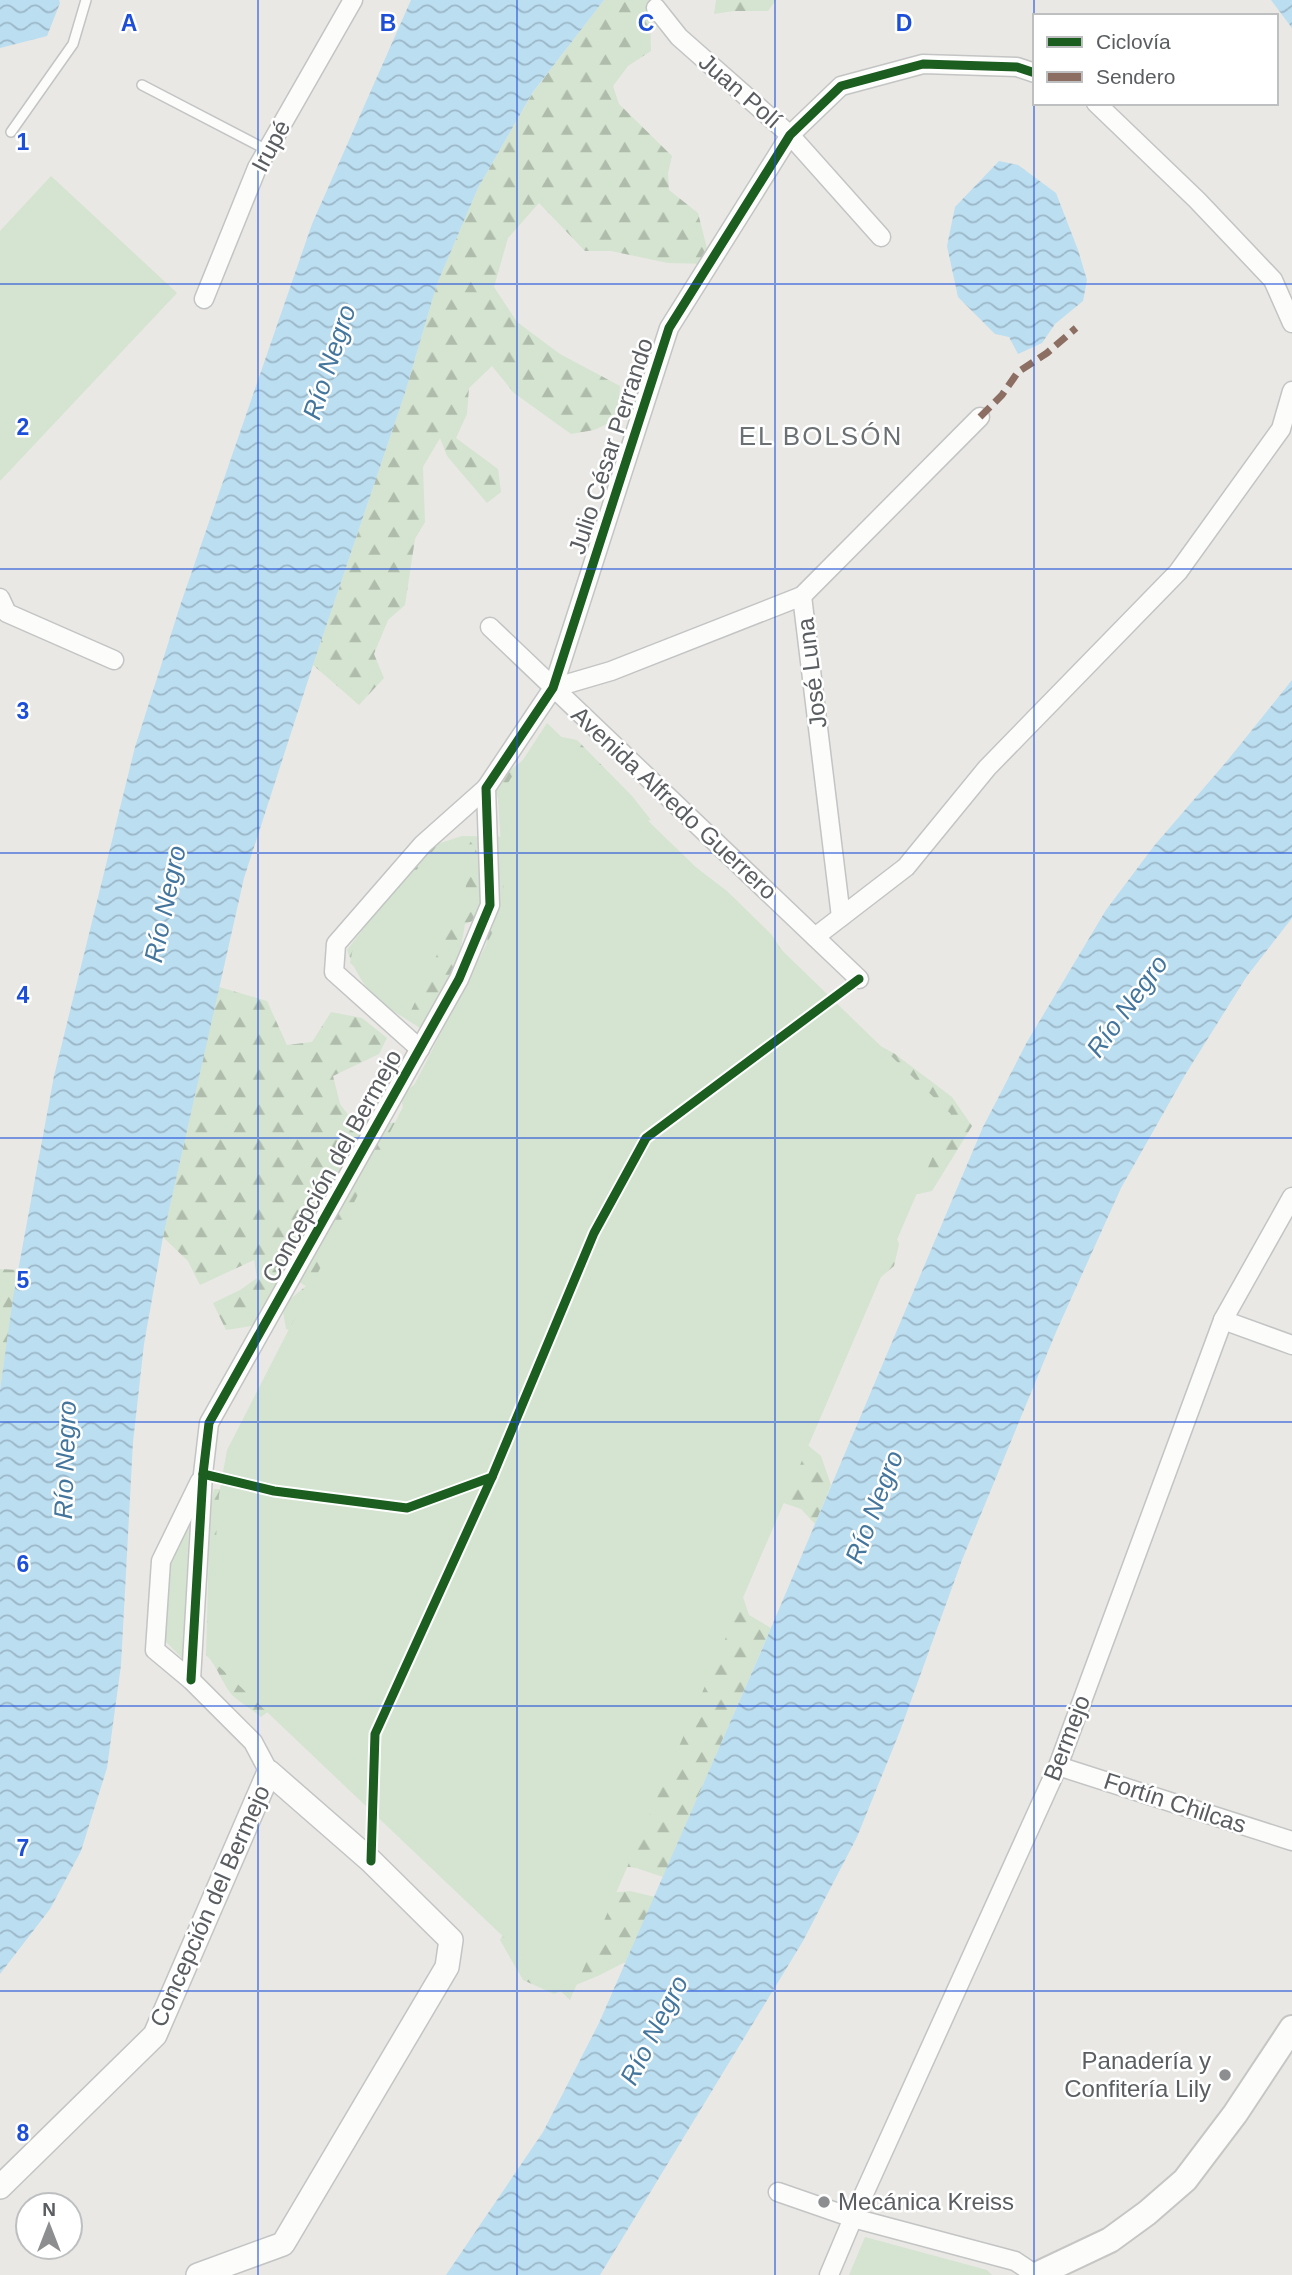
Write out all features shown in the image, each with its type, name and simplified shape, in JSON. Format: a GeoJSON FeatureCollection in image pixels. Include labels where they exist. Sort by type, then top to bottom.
{"type":"FeatureCollection","features":[{"type":"Feature","properties":{"kind":"main road"},"geometry":{"type":"LineString","coordinates":[[1036,2275],[1110,2239],[1147,2213],[1185,2180],[1236,2114],[1292,2028]]}},
{"type":"Feature","properties":{"kind":"street","name":"Irupé"},"geometry":{"type":"LineString","coordinates":[[204,299],[257,168],[353,0]]}},
{"type":"Feature","properties":{"kind":"street","name":"Juan Polí"},"geometry":{"type":"LineString","coordinates":[[656,9],[679,37],[790,135],[881,237]]}},
{"type":"Feature","properties":{"kind":"street","name":"Julio César Perrando"},"geometry":{"type":"LineString","coordinates":[[553,688],[669,328],[790,135],[841,86],[923,64],[1017,67],[1033,72]]}},
{"type":"Feature","properties":{"kind":"street"},"geometry":{"type":"LineString","coordinates":[[1098,105],[1197,200],[1273,280],[1292,323]]}},
{"type":"Feature","properties":{"kind":"street"},"geometry":{"type":"LineString","coordinates":[[815,937],[906,867],[987,768],[1178,572],[1281,429],[1292,391]]}},
{"type":"Feature","properties":{"kind":"street","name":"José Luna"},"geometry":{"type":"LineString","coordinates":[[841,917],[802,596],[980,417]]}},
{"type":"Feature","properties":{"kind":"street"},"geometry":{"type":"LineString","coordinates":[[553,688],[611,671],[802,596]]}},
{"type":"Feature","properties":{"kind":"street"},"geometry":{"type":"LineString","coordinates":[[0,598],[7,613],[114,660]]}},
{"type":"Feature","properties":{"kind":"street","name":"Avenida Alfredo Guerrero"},"geometry":{"type":"LineString","coordinates":[[491,627],[859,979]]}},
{"type":"Feature","properties":{"kind":"street","name":"Concepción del Bermejo"},"geometry":{"type":"LineString","coordinates":[[420,1049],[334,972],[335,944],[423,844],[486,788],[553,688]]}},
{"type":"Feature","properties":{"kind":"street","name":"Concepción del Bermejo"},"geometry":{"type":"LineString","coordinates":[[191,1680],[203,1474],[209,1423],[459,979],[489,905],[486,788]]}},
{"type":"Feature","properties":{"kind":"street","name":"Bermejo"},"geometry":{"type":"LineString","coordinates":[[830,2275],[853,2217],[1058,1766],[1223,1320],[1292,1197]]}},
{"type":"Feature","properties":{"kind":"street"},"geometry":{"type":"LineString","coordinates":[[1223,1320],[1292,1345]]}},
{"type":"Feature","properties":{"kind":"street","name":"Concepción del Bermejo"},"geometry":{"type":"LineString","coordinates":[[191,1680],[155,1650],[161,1561],[203,1474]]}},
{"type":"Feature","properties":{"kind":"street"},"geometry":{"type":"LineString","coordinates":[[191,1680],[253,1742],[269,1772],[371,1861],[450,1940],[447,1967],[283,2244],[198,2275]]}},
{"type":"Feature","properties":{"kind":"street","name":"Fortín Chilcas"},"geometry":{"type":"LineString","coordinates":[[1058,1766],[1292,1841]]}},
{"type":"Feature","properties":{"kind":"street","name":"Concepción del Bermejo"},"geometry":{"type":"LineString","coordinates":[[0,2187],[155,2035],[269,1772]]}},
{"type":"Feature","properties":{"kind":"street"},"geometry":{"type":"LineString","coordinates":[[778,2192],[853,2217],[1015,2261],[1036,2275]]}},
{"type":"Feature","properties":{"kind":"lane"},"geometry":{"type":"LineString","coordinates":[[11,132],[73,44],[86,0]]}},
{"type":"Feature","properties":{"kind":"lane"},"geometry":{"type":"LineString","coordinates":[[142,85],[267,150]]}},
{"type":"Feature","properties":{"kind":"green space"},"geometry":{"type":"Polygon","coordinates":[[[604,0],[658,0],[650,10],[651,51],[628,66],[613,86],[619,104],[672,156],[668,173],[669,190],[698,213],[711,264],[668,263],[611,251],[585,251],[539,203],[508,238],[494,287],[517,322],[560,354],[620,386],[618,419],[594,430],[571,434],[514,393],[492,366],[469,388],[467,414],[456,438],[498,469],[501,492],[487,503],[447,456],[440,438],[423,467],[425,522],[415,539],[405,605],[388,620],[374,654],[384,678],[359,705],[313,665],[405,393],[437,284],[478,188],[534,91],[604,0]]]}},
{"type":"Feature","properties":{"kind":"green space"},"geometry":{"type":"Polygon","coordinates":[[[716,0],[776,0],[768,11],[714,14],[716,0]]]}},
{"type":"Feature","properties":{"kind":"green space"},"geometry":{"type":"Polygon","coordinates":[[[51,176],[177,293],[0,481],[0,231],[51,176]]]}},
{"type":"Feature","properties":{"kind":"green space"},"geometry":{"type":"Polygon","coordinates":[[[547,723],[951,1114],[570,2000],[208,1656],[219,1495],[227,1450],[505,908],[498,798],[547,723]]]}},
{"type":"Feature","properties":{"kind":"green space"},"geometry":{"type":"Polygon","coordinates":[[[552,735],[577,740],[632,796],[651,820],[619,825],[672,849],[727,891],[771,934],[800,977],[837,1022],[895,1054],[952,1097],[972,1126],[932,1191],[904,1197],[884,1208],[899,1244],[894,1266],[868,1288],[778,1421],[821,1456],[831,1485],[815,1524],[801,1509],[775,1500],[738,1582],[749,1615],[771,1628],[663,1877],[636,1868],[594,1862],[583,1895],[630,1891],[655,1897],[627,1961],[554,1994],[523,1980],[500,1940],[525,1887],[270,1710],[261,1717],[240,1702],[230,1692],[206,1655],[210,1508],[214,1489],[251,1489],[313,1335],[286,1329],[282,1306],[306,1286],[294,1279],[257,1325],[226,1330],[213,1303],[257,1278],[254,1260],[200,1285],[188,1261],[163,1237],[219,987],[267,1001],[287,1045],[312,1042],[331,1012],[362,1018],[387,1038],[379,1054],[333,1076],[340,1104],[356,1125],[405,1122],[401,1095],[438,1066],[444,1027],[482,972],[488,934],[497,911],[465,924],[459,959],[445,1001],[420,1028],[395,1012],[367,988],[347,950],[425,848],[462,836],[518,837],[502,815],[496,791],[510,770],[552,735]]]}},
{"type":"Feature","properties":{"kind":"green space"},"geometry":{"type":"Polygon","coordinates":[[[477,844],[462,901],[409,1015],[350,963],[354,943],[437,846],[477,844]]]}},
{"type":"Feature","properties":{"kind":"green space"},"geometry":{"type":"Polygon","coordinates":[[[0,1269],[18,1270],[0,1389],[0,1269]]]}},
{"type":"Feature","properties":{"kind":"green space"},"geometry":{"type":"Polygon","coordinates":[[[189,1526],[183,1659],[164,1640],[171,1564],[189,1526]]]}},
{"type":"Feature","properties":{"kind":"green space"},"geometry":{"type":"Polygon","coordinates":[[[865,2237],[987,2270],[992,2275],[849,2275],[865,2237]]]}},
{"type":"Feature","properties":{"kind":"water"},"geometry":{"type":"Polygon","coordinates":[[[0,0],[59,0],[60,3],[47,36],[0,48],[0,0]]]}},
{"type":"Feature","properties":{"kind":"water","name":"Río Negro"},"geometry":{"type":"Polygon","coordinates":[[[411,0],[604,0],[533,92],[478,188],[437,284],[405,393],[244,878],[163,1237],[144,1344],[133,1442],[121,1665],[107,1768],[81,1851],[50,1909],[0,1974],[0,1390],[13,1298],[54,1076],[135,747],[181,603],[312,224],[411,0]]]}},
{"type":"Feature","properties":{"kind":"water"},"geometry":{"type":"Polygon","coordinates":[[[1271,0],[1292,0],[1292,28],[1271,0]]]}},
{"type":"Feature","properties":{"kind":"water"},"geometry":{"type":"Polygon","coordinates":[[[999,161],[1018,165],[1056,193],[1087,280],[1083,301],[1055,324],[1042,343],[1018,354],[1009,337],[995,334],[958,297],[947,246],[955,207],[999,161]]]}},
{"type":"Feature","properties":{"kind":"water","name":"Río Negro"},"geometry":{"type":"Polygon","coordinates":[[[1292,680],[1292,918],[1247,976],[1185,1075],[1121,1188],[1056,1332],[962,1560],[900,1731],[857,1837],[803,1941],[600,2275],[446,2275],[543,2132],[599,2023],[763,1647],[983,1127],[1027,1042],[1106,910],[1154,846],[1292,680]]]}},
{"type":"Feature","properties":{"kind":"marked path"},"geometry":{"type":"LineString","coordinates":[[980,417],[1002,395],[1018,372],[1047,353],[1076,328]]}},
{"type":"Feature","properties":{"kind":"cycle path"},"geometry":{"type":"LineString","coordinates":[[191,1680],[203,1474],[209,1423],[459,979],[490,905],[486,788],[553,688],[669,328],[790,135],[841,86],[923,64],[1017,67],[1033,72]]}},
{"type":"Feature","properties":{"kind":"cycle path"},"geometry":{"type":"LineString","coordinates":[[203,1474],[274,1491],[407,1508],[492,1477],[594,1233],[646,1138],[859,979]]}},
{"type":"Feature","properties":{"kind":"cycle path"},"geometry":{"type":"LineString","coordinates":[[371,1861],[375,1734],[492,1477]]}},
{"type":"Feature","properties":{"kind":"place","name":"Panadería y Confitería Lily"},"geometry":{"type":"Point","coordinates":[1225,2075]}},
{"type":"Feature","properties":{"kind":"place","name":"Mecánica Kreiss"},"geometry":{"type":"Point","coordinates":[824,2202]}},
{"type":"Feature","properties":{"kind":"district","name":"EL BOLSÓN"},"geometry":{"type":"Point","coordinates":[821,436]}}]}
